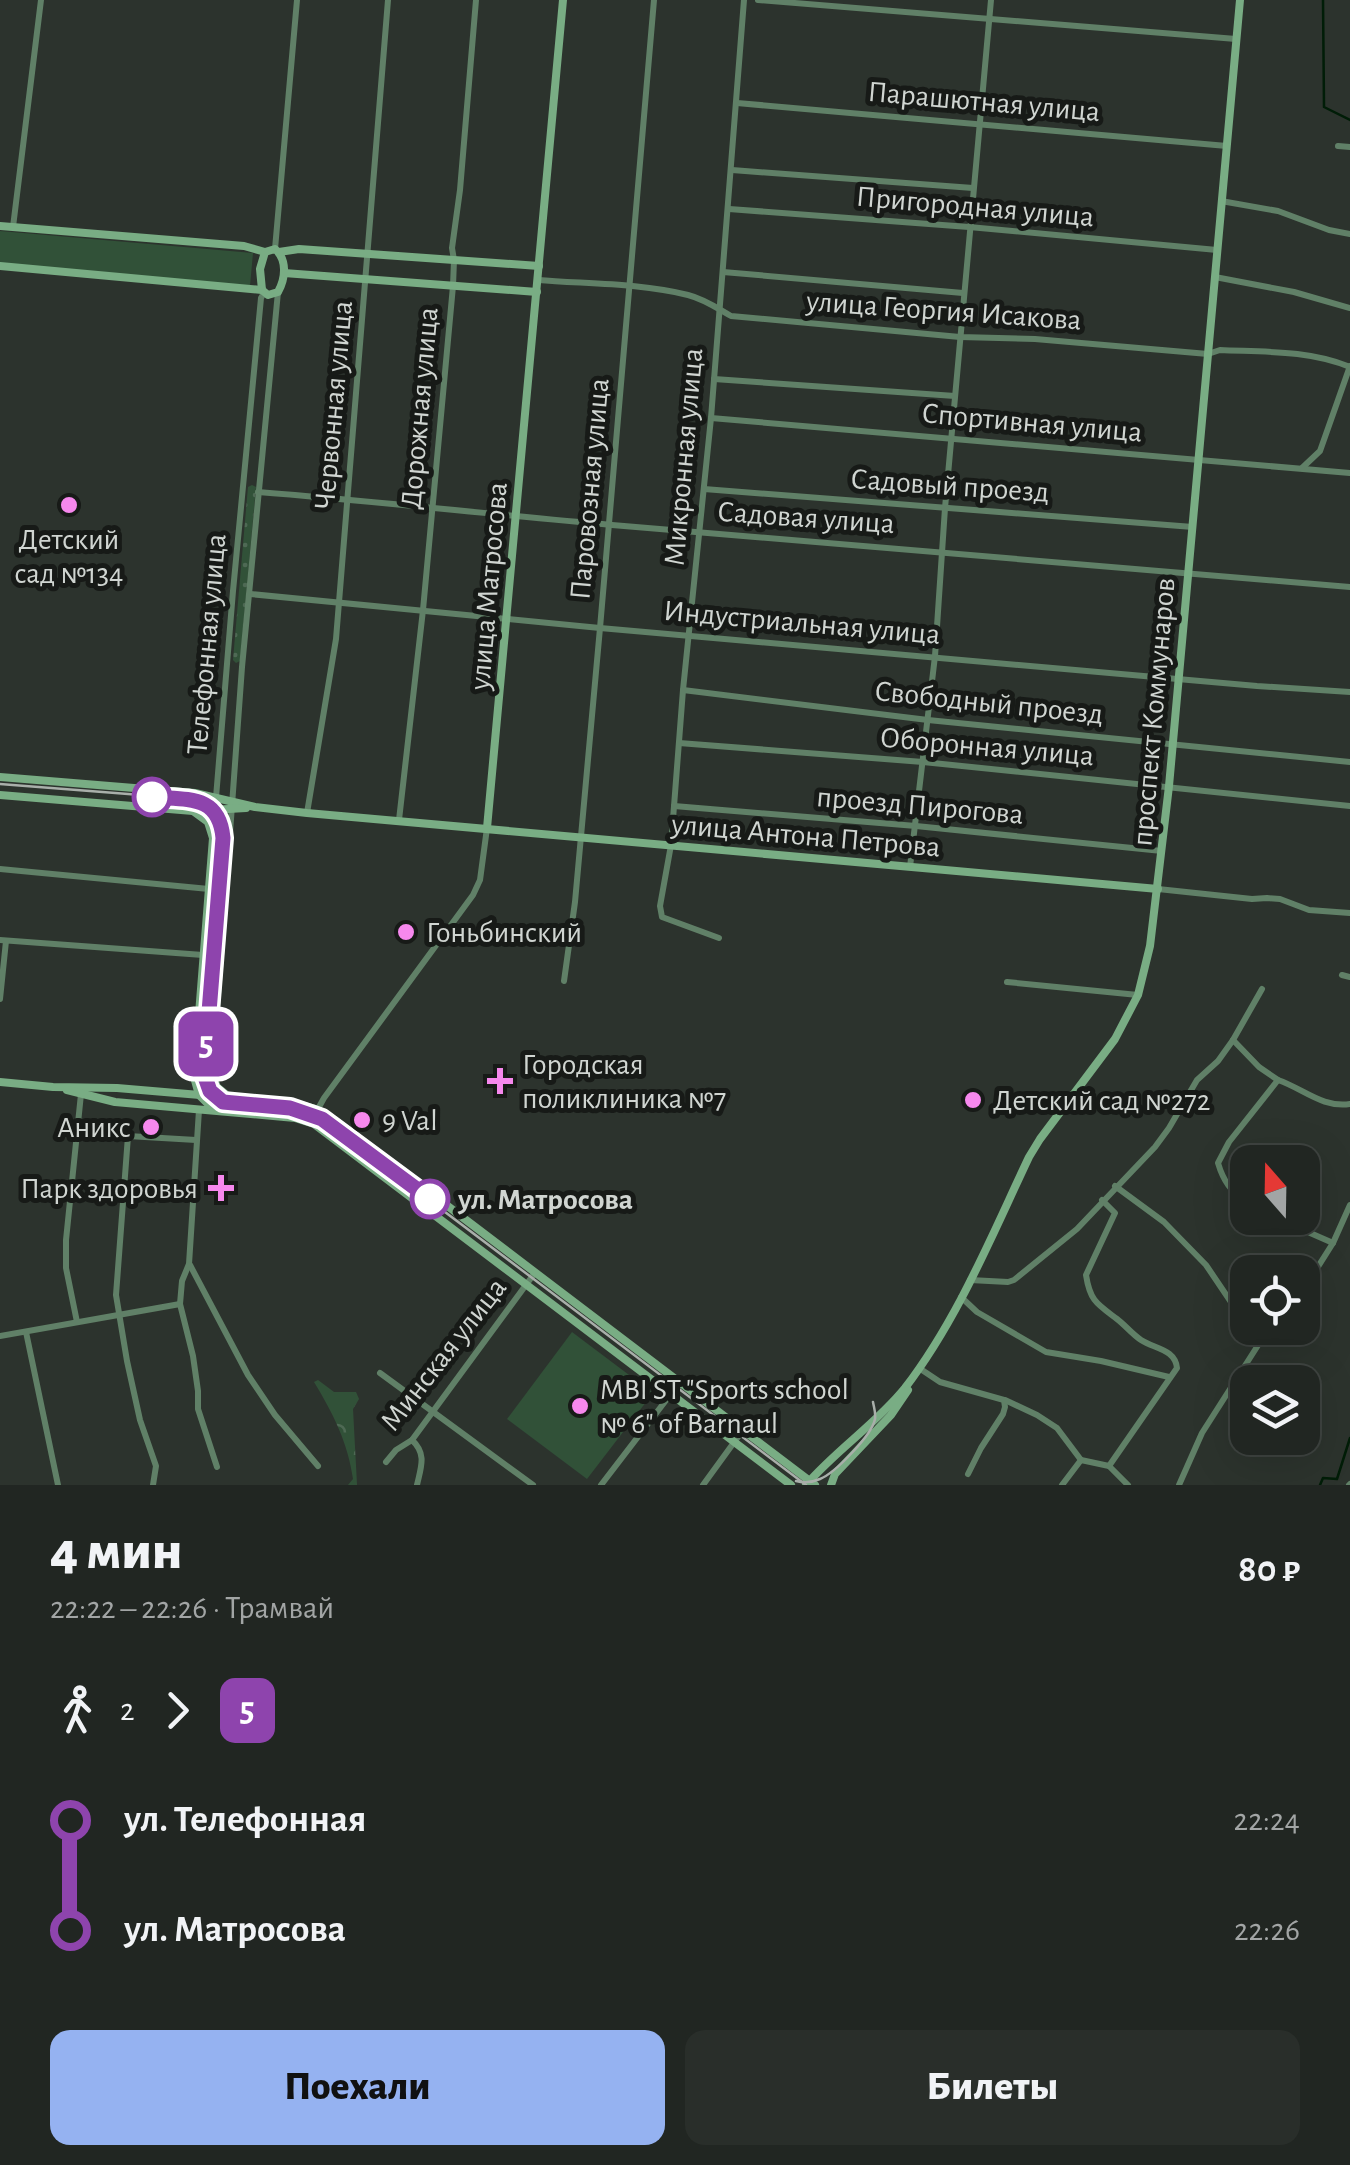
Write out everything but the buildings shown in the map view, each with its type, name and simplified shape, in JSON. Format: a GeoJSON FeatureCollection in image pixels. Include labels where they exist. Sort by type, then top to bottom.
{"type":"FeatureCollection","features":[{"type":"Feature","properties":{"kind":"street"},"geometry":{"type":"LineString","coordinates":[[14,227],[41,0]]}},
{"type":"Feature","properties":{"kind":"street"},"geometry":{"type":"LineString","coordinates":[[263,291],[260,269],[273,251],[296,0]]}},
{"type":"Feature","properties":{"kind":"street","name":"Червонная улица"},"geometry":{"type":"LineString","coordinates":[[307,812],[336,639],[388,0]]}},
{"type":"Feature","properties":{"kind":"street","name":"Дорожная улица"},"geometry":{"type":"LineString","coordinates":[[399,820],[433,507],[476,0]]}},
{"type":"Feature","properties":{"kind":"street","name":"улица Матросова"},"geometry":{"type":"LineString","coordinates":[[310,1122],[480,880],[508,618],[563,0]]}},
{"type":"Feature","properties":{"kind":"street","name":"Паровозная улица"},"geometry":{"type":"LineString","coordinates":[[564,980],[581,836],[654,0]]}},
{"type":"Feature","properties":{"kind":"street","name":"Микронная улица"},"geometry":{"type":"LineString","coordinates":[[719,938],[662,917],[660,906],[671,845],[711,418],[744,0]]}},
{"type":"Feature","properties":{"kind":"street"},"geometry":{"type":"LineString","coordinates":[[758,0],[1236,39]]}},
{"type":"Feature","properties":{"kind":"street"},"geometry":{"type":"LineString","coordinates":[[910,867],[935,656],[991,0]]}},
{"type":"Feature","properties":{"kind":"street","name":"проспект Коммунаров"},"geometry":{"type":"LineString","coordinates":[[830,1483],[896,1410],[970,1280],[1029,1157],[1115,1039],[1138,995],[1158,889],[1169,786],[1240,0]]}},
{"type":"Feature","properties":{"kind":"street","name":"Парашютная улица"},"geometry":{"type":"LineString","coordinates":[[737,103],[1226,146]]}},
{"type":"Feature","properties":{"kind":"street"},"geometry":{"type":"LineString","coordinates":[[1338,146],[1350,147]]}},
{"type":"Feature","properties":{"kind":"street"},"geometry":{"type":"LineString","coordinates":[[732,170],[972,188]]}},
{"type":"Feature","properties":{"kind":"street"},"geometry":{"type":"LineString","coordinates":[[1221,201],[1278,210],[1350,234]]}},
{"type":"Feature","properties":{"kind":"street","name":"Пригородная улица"},"geometry":{"type":"LineString","coordinates":[[729,208],[1217,250]]}},
{"type":"Feature","properties":{"kind":"street"},"geometry":{"type":"LineString","coordinates":[[0,226],[273,251],[539,266]]}},
{"type":"Feature","properties":{"kind":"street"},"geometry":{"type":"LineString","coordinates":[[0,266],[263,291],[271,295],[278,292],[284,273],[273,251]]}},
{"type":"Feature","properties":{"kind":"street"},"geometry":{"type":"LineString","coordinates":[[723,272],[964,293]]}},
{"type":"Feature","properties":{"kind":"street"},"geometry":{"type":"LineString","coordinates":[[284,273],[537,292]]}},
{"type":"Feature","properties":{"kind":"street"},"geometry":{"type":"LineString","coordinates":[[1215,277],[1294,292],[1350,308]]}},
{"type":"Feature","properties":{"kind":"street","name":"улица Георгия Исакова"},"geometry":{"type":"LineString","coordinates":[[538,280],[687,295],[731,316],[1208,354],[1220,350],[1303,354],[1350,366]]}},
{"type":"Feature","properties":{"kind":"street","name":"Телефонная улица"},"geometry":{"type":"LineString","coordinates":[[203,1101],[194,1077],[203,955],[263,291]]}},
{"type":"Feature","properties":{"kind":"street","name":"Телефонная улица"},"geometry":{"type":"LineString","coordinates":[[217,1467],[198,1409],[193,1356],[180,1304],[182,1281],[189,1264],[196,1140],[203,1101],[213,1080],[210,1064],[278,292]]}},
{"type":"Feature","properties":{"kind":"street"},"geometry":{"type":"LineString","coordinates":[[1302,468],[1320,452],[1350,366]]}},
{"type":"Feature","properties":{"kind":"street"},"geometry":{"type":"LineString","coordinates":[[714,379],[955,396]]}},
{"type":"Feature","properties":{"kind":"street","name":"Спортивная улица"},"geometry":{"type":"LineString","coordinates":[[711,418],[1350,472]]}},
{"type":"Feature","properties":{"kind":"street","name":"Садовый проезд"},"geometry":{"type":"LineString","coordinates":[[704,489],[1193,527]]}},
{"type":"Feature","properties":{"kind":"street","name":"Садовая улица"},"geometry":{"type":"LineString","coordinates":[[258,492],[1350,587]]}},
{"type":"Feature","properties":{"kind":"street","name":"Индустриальная улица"},"geometry":{"type":"LineString","coordinates":[[250,594],[1350,692]]}},
{"type":"Feature","properties":{"kind":"street","name":"Свободный проезд"},"geometry":{"type":"LineString","coordinates":[[684,690],[928,720],[1350,762]]}},
{"type":"Feature","properties":{"kind":"street","name":"Оборонная улица"},"geometry":{"type":"LineString","coordinates":[[679,744],[923,762],[1350,806]]}},
{"type":"Feature","properties":{"kind":"street","name":"улица Антона Петрова"},"geometry":{"type":"LineString","coordinates":[[0,777],[196,793],[216,805]]}},
{"type":"Feature","properties":{"kind":"street","name":"улица Антона Петрова"},"geometry":{"type":"LineString","coordinates":[[0,795],[194,811],[232,805],[1268,898],[1309,910],[1350,912]]}},
{"type":"Feature","properties":{"kind":"street"},"geometry":{"type":"LineString","coordinates":[[216,805],[229,839]]}},
{"type":"Feature","properties":{"kind":"street","name":"проезд Пирогова"},"geometry":{"type":"LineString","coordinates":[[674,806],[1162,851]]}},
{"type":"Feature","properties":{"kind":"street"},"geometry":{"type":"LineString","coordinates":[[194,811],[208,822],[213,838]]}},
{"type":"Feature","properties":{"kind":"street"},"geometry":{"type":"LineString","coordinates":[[0,869],[209,888]]}},
{"type":"Feature","properties":{"kind":"street"},"geometry":{"type":"LineString","coordinates":[[0,999],[3,940],[203,955]]}},
{"type":"Feature","properties":{"kind":"street"},"geometry":{"type":"LineString","coordinates":[[1008,982],[1138,995]]}},
{"type":"Feature","properties":{"kind":"street"},"geometry":{"type":"LineString","coordinates":[[970,1280],[1014,1280],[1077,1229],[1162,1138],[1197,1080],[1218,1062],[1233,1040],[1262,989]]}},
{"type":"Feature","properties":{"kind":"street"},"geometry":{"type":"LineString","coordinates":[[1233,1040],[1278,1080],[1296,1086],[1320,1102],[1350,1104]]}},
{"type":"Feature","properties":{"kind":"street"},"geometry":{"type":"LineString","coordinates":[[213,1080],[230,1097]]}},
{"type":"Feature","properties":{"kind":"street"},"geometry":{"type":"LineString","coordinates":[[1230,1188],[1218,1163],[1229,1142],[1278,1080]]}},
{"type":"Feature","properties":{"kind":"street"},"geometry":{"type":"LineString","coordinates":[[0,1082],[117,1088],[203,1101],[217,1111],[310,1122],[790,1485]]}},
{"type":"Feature","properties":{"kind":"street"},"geometry":{"type":"LineString","coordinates":[[54,1086],[115,1102],[230,1097],[316,1109],[810,1484]]}},
{"type":"Feature","properties":{"kind":"street"},"geometry":{"type":"LineString","coordinates":[[77,1322],[66,1268],[69,1196],[81,1094]]}},
{"type":"Feature","properties":{"kind":"street"},"geometry":{"type":"LineString","coordinates":[[154,1485],[156,1466],[140,1420],[116,1295],[128,1136],[196,1140]]}},
{"type":"Feature","properties":{"kind":"street"},"geometry":{"type":"LineString","coordinates":[[1115,1186],[1164,1222],[1206,1265],[1230,1302]]}},
{"type":"Feature","properties":{"kind":"street"},"geometry":{"type":"LineString","coordinates":[[1102,1200],[1114,1216],[1086,1275],[1091,1294],[1100,1308],[1142,1341],[1177,1361],[1109,1466]]}},
{"type":"Feature","properties":{"kind":"street"},"geometry":{"type":"LineString","coordinates":[[435,1215],[444,1204]]}},
{"type":"Feature","properties":{"kind":"street"},"geometry":{"type":"LineString","coordinates":[[1320,1264],[1350,1204]]}},
{"type":"Feature","properties":{"kind":"street"},"geometry":{"type":"LineString","coordinates":[[1315,1235],[1333,1243]]}},
{"type":"Feature","properties":{"kind":"street"},"geometry":{"type":"LineString","coordinates":[[189,1264],[248,1375],[318,1466]]}},
{"type":"Feature","properties":{"kind":"street","name":"Минская улица"},"geometry":{"type":"LineString","coordinates":[[386,1462],[412,1440],[534,1274]]}},
{"type":"Feature","properties":{"kind":"street"},"geometry":{"type":"LineString","coordinates":[[960,1298],[1046,1352],[1169,1377]]}},
{"type":"Feature","properties":{"kind":"street"},"geometry":{"type":"LineString","coordinates":[[0,1336],[180,1304]]}},
{"type":"Feature","properties":{"kind":"street"},"geometry":{"type":"LineString","coordinates":[[26,1332],[58,1485]]}},
{"type":"Feature","properties":{"kind":"street"},"geometry":{"type":"LineString","coordinates":[[1179,1485],[1202,1433],[1258,1345]]}},
{"type":"Feature","properties":{"kind":"street"},"geometry":{"type":"LineString","coordinates":[[919,1368],[940,1382],[1004,1400],[1037,1415],[1057,1428],[1081,1460],[1109,1466],[1128,1485]]}},
{"type":"Feature","properties":{"kind":"street","name":"проспект Коммунаров"},"geometry":{"type":"LineString","coordinates":[[810,1484],[882,1414],[919,1368]]}},
{"type":"Feature","properties":{"kind":"street"},"geometry":{"type":"LineString","coordinates":[[380,1373],[532,1485]]}},
{"type":"Feature","properties":{"kind":"street"},"geometry":{"type":"LineString","coordinates":[[601,1485],[680,1382]]}},
{"type":"Feature","properties":{"kind":"street"},"geometry":{"type":"LineString","coordinates":[[968,1474],[1006,1407],[1004,1400]]}},
{"type":"Feature","properties":{"kind":"street"},"geometry":{"type":"LineString","coordinates":[[703,1485],[743,1430]]}},
{"type":"Feature","properties":{"kind":"street"},"geometry":{"type":"LineString","coordinates":[[412,1440],[422,1457],[418,1485]]}},
{"type":"Feature","properties":{"kind":"street"},"geometry":{"type":"LineString","coordinates":[[1062,1485],[1081,1460]]}},
{"type":"Feature","properties":{"kind":"green space"},"geometry":{"type":"Polygon","coordinates":[[[0,231],[253,253],[250,286],[0,264],[0,231]]]}},
{"type":"Feature","properties":{"kind":"green space"},"geometry":{"type":"Polygon","coordinates":[[[248,487],[256,487],[240,661],[236,663],[233,660],[248,487]]]}},
{"type":"Feature","properties":{"kind":"green space","name":"MBI ST \"Sports school № 6\" of Barnaul"},"geometry":{"type":"Polygon","coordinates":[[[572,1332],[653,1393],[587,1479],[507,1419],[572,1332]]]}},
{"type":"Feature","properties":{"kind":"green space"},"geometry":{"type":"Polygon","coordinates":[[[318,1380],[334,1392],[356,1392],[359,1399],[353,1409],[357,1485],[348,1485],[353,1479],[347,1453],[314,1382],[318,1380]]]}},
{"type":"Feature","properties":{"kind":"waterway"},"geometry":{"type":"LineString","coordinates":[[1323,0],[1324,107],[1350,120]]}},
{"type":"Feature","properties":{"kind":"waterway"},"geometry":{"type":"LineString","coordinates":[[1320,1485],[1323,1478],[1337,1479],[1350,1438]]}},
{"type":"Feature","properties":{"kind":"tram line"},"geometry":{"type":"LineString","coordinates":[[0,784],[192,799],[211,809],[223,839],[204,1074],[212,1094],[223,1102],[290,1108],[322,1119],[806,1485]]}},
{"type":"Feature","properties":{"kind":"tram line","name":"5"},"geometry":{"type":"LineString","coordinates":[[152,797],[204,803],[221,824],[204,1074],[210,1091],[223,1102],[290,1108],[312,1114],[334,1126],[430,1199]]}},
{"type":"Feature","properties":{"kind":"tram line"},"geometry":{"type":"LineString","coordinates":[[796,1481],[820,1479],[852,1453],[872,1426],[873,1402]]}},
{"type":"Feature","properties":{"kind":"place","name":"Детский сад №134"},"geometry":{"type":"Point","coordinates":[69,505]}},
{"type":"Feature","properties":{"kind":"place","name":"Гоньбинский"},"geometry":{"type":"Point","coordinates":[406,932]}},
{"type":"Feature","properties":{"kind":"place","name":"Городская поликлиника №7"},"geometry":{"type":"Point","coordinates":[500,1081]}},
{"type":"Feature","properties":{"kind":"place","name":"Детский сад №272"},"geometry":{"type":"Point","coordinates":[973,1100]}},
{"type":"Feature","properties":{"kind":"place","name":"9 Val"},"geometry":{"type":"Point","coordinates":[362,1120]}},
{"type":"Feature","properties":{"kind":"place","name":"Аникс"},"geometry":{"type":"Point","coordinates":[151,1127]}},
{"type":"Feature","properties":{"kind":"place","name":"Парк здоровья"},"geometry":{"type":"Point","coordinates":[221,1188]}},
{"type":"Feature","properties":{"kind":"place","name":"ул. Матросова"},"geometry":{"type":"Point","coordinates":[430,1199]}},
{"type":"Feature","properties":{"kind":"place","name":"MBI ST \"Sports school № 6\" of Barnaul"},"geometry":{"type":"Point","coordinates":[580,1406]}}]}
